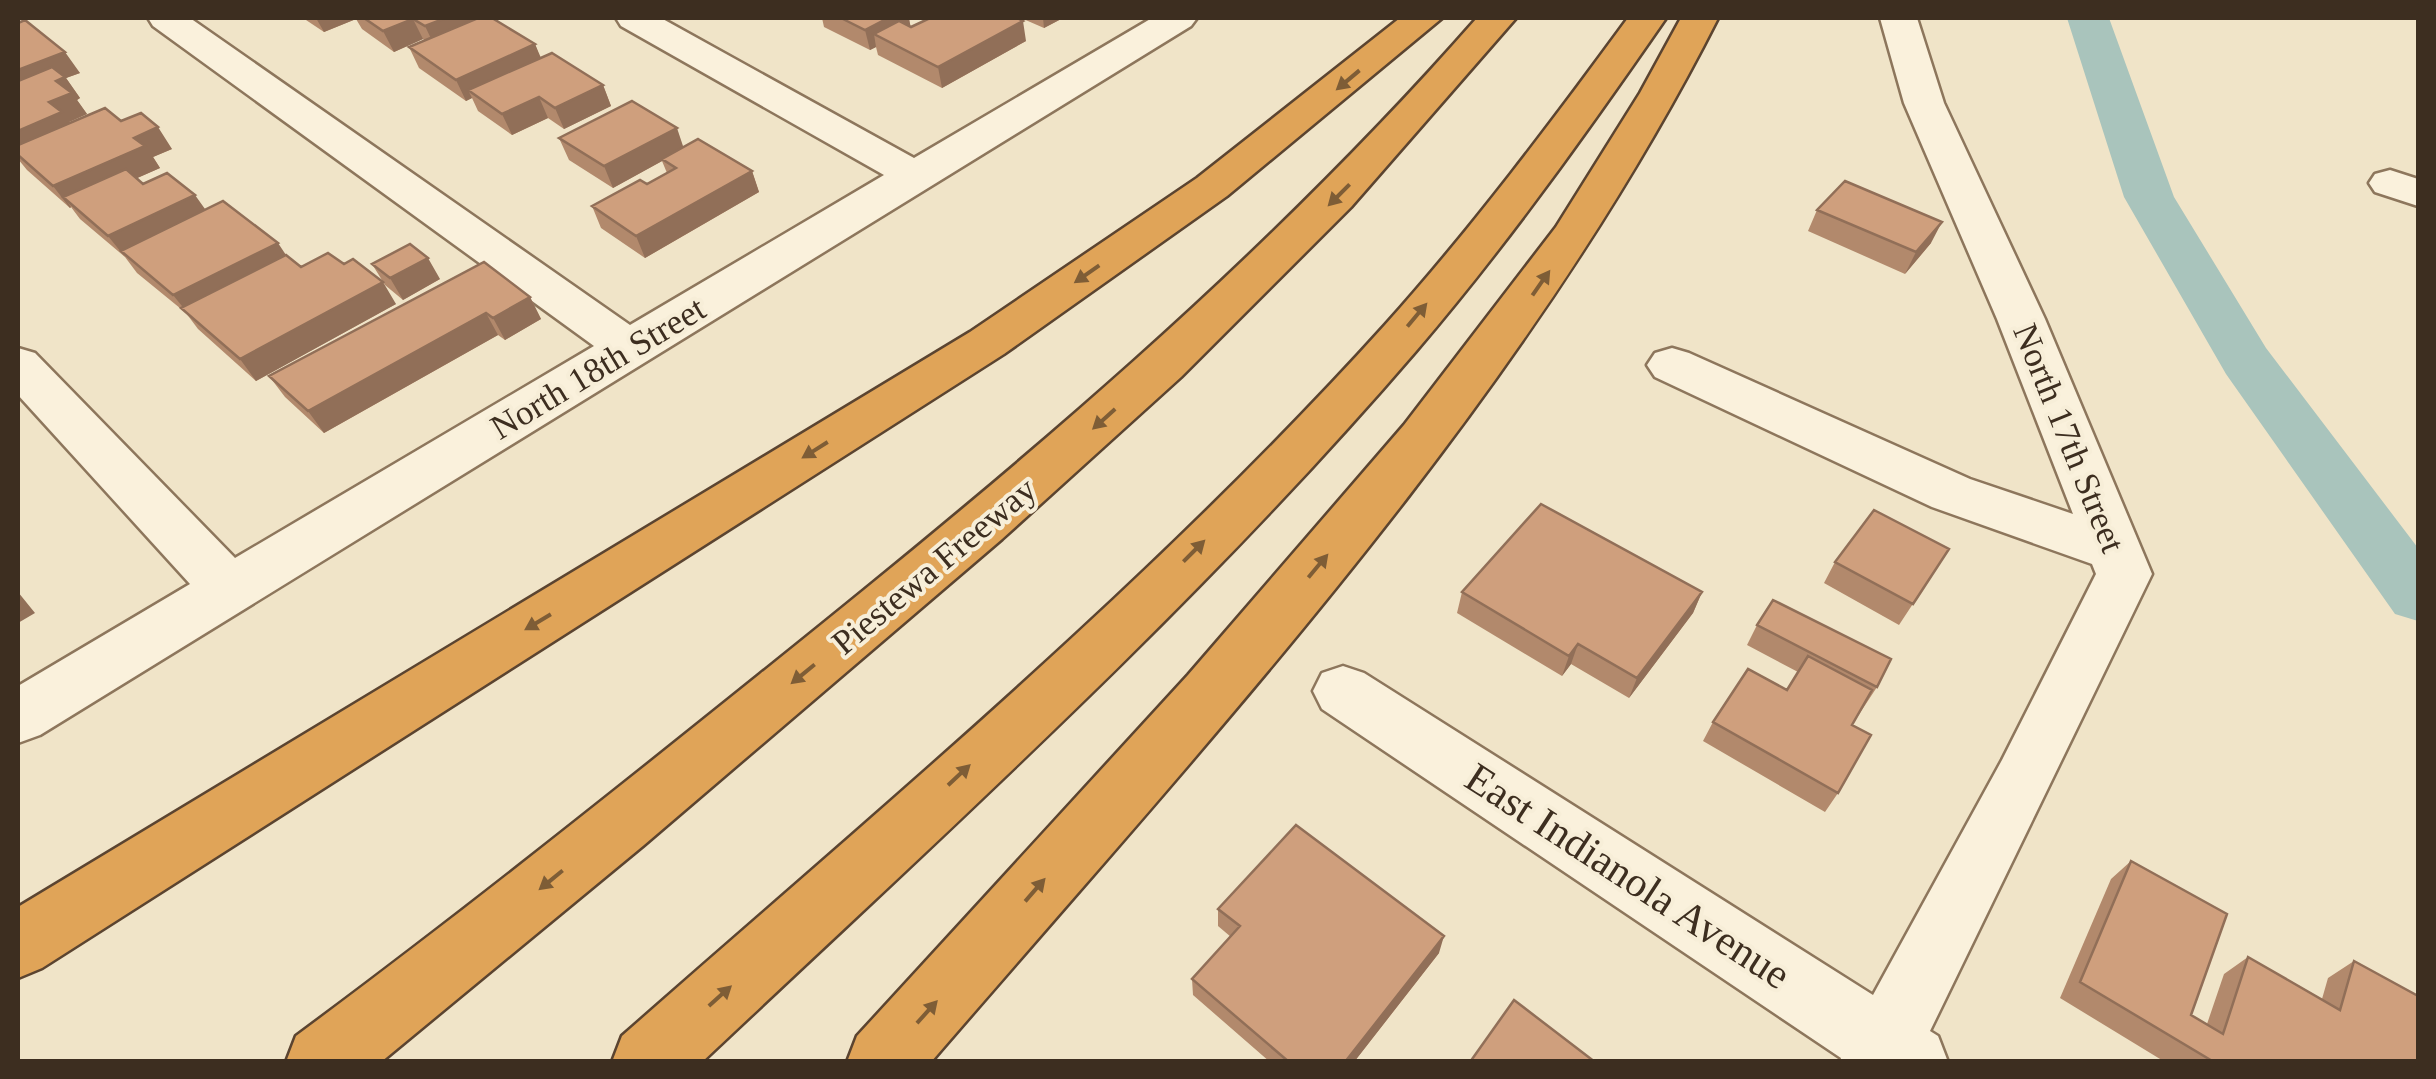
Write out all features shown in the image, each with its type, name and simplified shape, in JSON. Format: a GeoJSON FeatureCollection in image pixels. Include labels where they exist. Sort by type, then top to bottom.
{"type":"FeatureCollection","features":[{"type":"Feature","properties":{"kind":"highway"},"geometry":{"type":"LineString","coordinates":[[18,945],[987,343],[1212,187],[1423,18]]}},
{"type":"Feature","properties":{"kind":"highway","name":"Piestewa Freeway"},"geometry":{"type":"LineString","coordinates":[[322,1062],[1014,501],[1230,306],[1414,118],[1497,18]]}},
{"type":"Feature","properties":{"kind":"highway"},"geometry":{"type":"LineString","coordinates":[[648,1062],[1130,614],[1365,378],[1549,155],[1647,18]]}},
{"type":"Feature","properties":{"kind":"highway"},"geometry":{"type":"LineString","coordinates":[[883,1062],[1246,651],[1445,415],[1544,279],[1648,116],[1699,18]]}},
{"type":"Feature","properties":{"kind":"street"},"geometry":{"type":"LineString","coordinates":[[166,18],[631,348]]}},
{"type":"Feature","properties":{"kind":"street"},"geometry":{"type":"LineString","coordinates":[[634,18],[918,177]]}},
{"type":"Feature","properties":{"kind":"street","name":"North 17th Street"},"geometry":{"type":"LineString","coordinates":[[1892,1056],[2124,574],[2021,319],[1930,118],[1898,18]]}},
{"type":"Feature","properties":{"kind":"street","name":"North 18th Street"},"geometry":{"type":"LineString","coordinates":[[18,716],[918,177],[1143,24]]}},
{"type":"Feature","properties":{"kind":"street"},"geometry":{"type":"LineString","coordinates":[[18,364],[229,590]]}},
{"type":"Feature","properties":{"kind":"street"},"geometry":{"type":"LineString","coordinates":[[1672,365],[1950,492],[2114,550]]}},
{"type":"Feature","properties":{"kind":"street","name":"East Indianola Avenue"},"geometry":{"type":"LineString","coordinates":[[1343,691],[1892,1056]]}},
{"type":"Feature","properties":{"kind":"building"},"geometry":{"type":"Polygon","coordinates":[[[364,18],[446,18],[425,26],[413,19],[383,31],[364,18]]]}},
{"type":"Feature","properties":{"kind":"building"},"geometry":{"type":"Polygon","coordinates":[[[478,18],[492,18],[535,44],[456,80],[409,47],[478,18]]]}},
{"type":"Feature","properties":{"kind":"building"},"geometry":{"type":"Polygon","coordinates":[[[841,18],[888,18],[865,30],[841,18]]]}},
{"type":"Feature","properties":{"kind":"building"},"geometry":{"type":"Polygon","coordinates":[[[930,18],[1023,21],[938,67],[874,34],[899,21],[911,27],[930,18]]]}},
{"type":"Feature","properties":{"kind":"building"},"geometry":{"type":"Polygon","coordinates":[[[25,20],[65,52],[18,70],[18,23],[25,20]]]}},
{"type":"Feature","properties":{"kind":"building"},"geometry":{"type":"Polygon","coordinates":[[[552,53],[603,85],[555,108],[539,97],[502,114],[468,90],[552,53]]]}},
{"type":"Feature","properties":{"kind":"building"},"geometry":{"type":"Polygon","coordinates":[[[52,67],[65,77],[56,81],[72,93],[49,102],[62,112],[18,131],[18,81],[52,67]]]}},
{"type":"Feature","properties":{"kind":"building"},"geometry":{"type":"Polygon","coordinates":[[[632,101],[677,128],[604,166],[559,138],[632,101]]]}},
{"type":"Feature","properties":{"kind":"building"},"geometry":{"type":"Polygon","coordinates":[[[105,108],[121,121],[141,113],[158,127],[134,138],[145,146],[53,186],[18,155],[18,145],[105,108]]]}},
{"type":"Feature","properties":{"kind":"building"},"geometry":{"type":"Polygon","coordinates":[[[698,139],[752,171],[636,236],[592,206],[640,180],[647,184],[676,168],[662,159],[698,139]]]}},
{"type":"Feature","properties":{"kind":"building"},"geometry":{"type":"Polygon","coordinates":[[[126,169],[143,184],[167,173],[195,195],[108,236],[63,197],[126,169]]]}},
{"type":"Feature","properties":{"kind":"building"},"geometry":{"type":"Polygon","coordinates":[[[1845,181],[1942,222],[1916,252],[1817,210],[1845,181]]]}},
{"type":"Feature","properties":{"kind":"building"},"geometry":{"type":"Polygon","coordinates":[[[223,201],[278,243],[173,295],[121,251],[223,201]]]}},
{"type":"Feature","properties":{"kind":"building"},"geometry":{"type":"Polygon","coordinates":[[[410,244],[428,258],[390,278],[372,264],[410,244]]]}},
{"type":"Feature","properties":{"kind":"building"},"geometry":{"type":"Polygon","coordinates":[[[328,253],[344,264],[353,259],[383,282],[240,359],[181,308],[286,255],[301,267],[328,253]]]}},
{"type":"Feature","properties":{"kind":"building"},"geometry":{"type":"Polygon","coordinates":[[[484,262],[530,297],[493,318],[486,313],[308,411],[269,376],[484,262]]]}},
{"type":"Feature","properties":{"kind":"building"},"geometry":{"type":"Polygon","coordinates":[[[1541,504],[1702,592],[1637,678],[1578,644],[1569,656],[1462,592],[1541,504]]]}},
{"type":"Feature","properties":{"kind":"building"},"geometry":{"type":"Polygon","coordinates":[[[1874,510],[1949,549],[1913,604],[1835,562],[1874,510]]]}},
{"type":"Feature","properties":{"kind":"building"},"geometry":{"type":"Polygon","coordinates":[[[1773,600],[1891,659],[1877,687],[1757,625],[1773,600]]]}},
{"type":"Feature","properties":{"kind":"building"},"geometry":{"type":"Polygon","coordinates":[[[1808,656],[1872,690],[1852,725],[1871,735],[1838,793],[1713,722],[1748,669],[1787,690],[1808,656]]]}},
{"type":"Feature","properties":{"kind":"building"},"geometry":{"type":"Polygon","coordinates":[[[1296,825],[1444,936],[1345,1062],[1289,1062],[1192,979],[1240,926],[1218,909],[1296,825]]]}},
{"type":"Feature","properties":{"kind":"building"},"geometry":{"type":"Polygon","coordinates":[[[2131,861],[2227,914],[2191,1015],[2223,1034],[2248,957],[2340,1010],[2354,961],[2418,996],[2418,1062],[2214,1062],[2080,982],[2131,861]]]}},
{"type":"Feature","properties":{"kind":"building"},"geometry":{"type":"Polygon","coordinates":[[[1514,1000],[1595,1062],[1470,1062],[1514,1000]]]}},
{"type":"Feature","properties":{"kind":"waterway"},"geometry":{"type":"LineString","coordinates":[[2088,18],[2149,197],[2246,361],[2418,596]]}}]}
